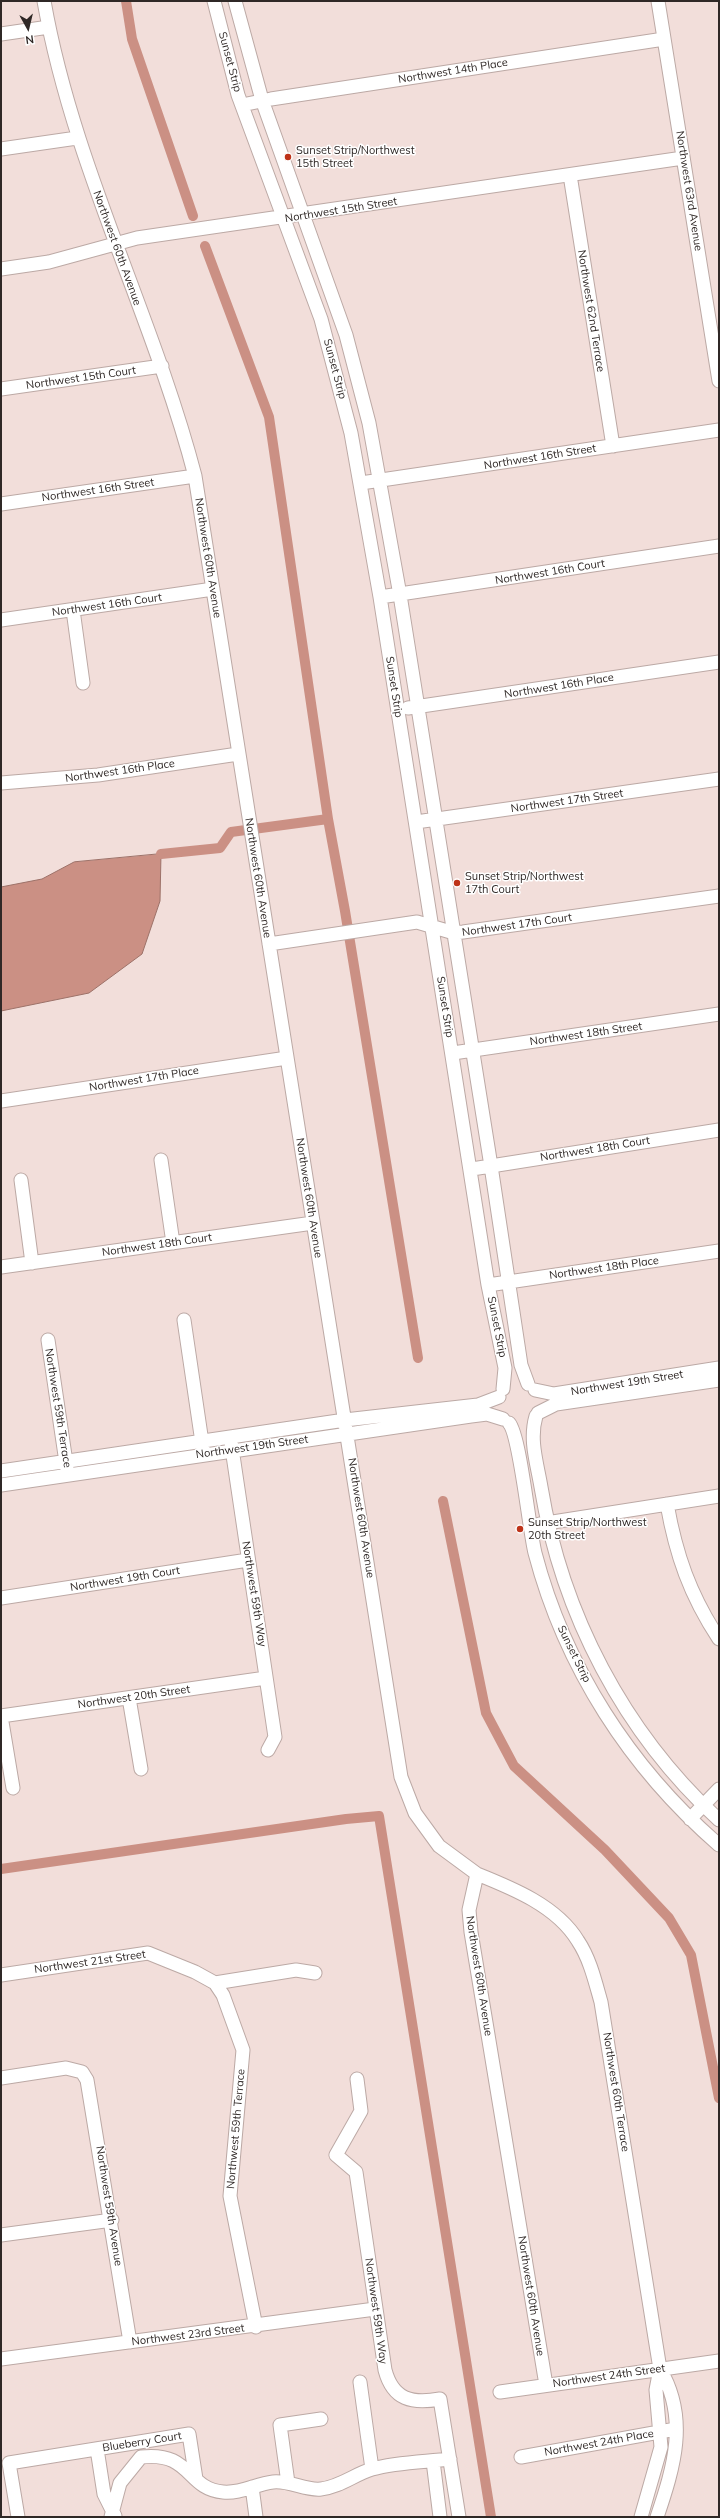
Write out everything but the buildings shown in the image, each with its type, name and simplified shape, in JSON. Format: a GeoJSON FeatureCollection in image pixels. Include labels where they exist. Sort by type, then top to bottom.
{"type":"FeatureCollection","features":[{"type":"Feature","properties":{"kind":"street","name":"Northwest 60th Avenue"},"geometry":{"type":"LineString","coordinates":[[44,1],[49,27],[77,138],[114,243],[162,366],[180,420],[195,476],[238,754],[348,1433],[401,1777],[415,1813],[438,1846],[477,1874],[469,1910],[471,1932],[546,2385]]}},
{"type":"Feature","properties":{"kind":"street","name":"Sunset Strip"},"geometry":{"type":"LineString","coordinates":[[214,1],[242,106],[311,293],[340,384],[361,483],[472,1169],[488,1285],[505,1368],[501,1393]]}},
{"type":"Feature","properties":{"kind":"street","name":"Sunset Strip"},"geometry":{"type":"LineString","coordinates":[[235,1],[262,100],[330,286],[362,393],[381,481],[400,595],[416,707],[491,1166],[521,1365],[531,1387]]}},
{"type":"Feature","properties":{"kind":"street","name":"Northwest 63rd Avenue"},"geometry":{"type":"LineString","coordinates":[[658,1],[719,381]]}},
{"type":"Feature","properties":{"kind":"street"},"geometry":{"type":"LineString","coordinates":[[1,34],[49,27]]}},
{"type":"Feature","properties":{"kind":"street","name":"Northwest 14th Place"},"geometry":{"type":"LineString","coordinates":[[242,106],[262,100],[664,39]]}},
{"type":"Feature","properties":{"kind":"street"},"geometry":{"type":"LineString","coordinates":[[1,149],[77,138]]}},
{"type":"Feature","properties":{"kind":"street","name":"Northwest 15th Street"},"geometry":{"type":"LineString","coordinates":[[1,269],[49,262],[114,243],[683,158]]}},
{"type":"Feature","properties":{"kind":"street","name":"Northwest 62nd Terrace"},"geometry":{"type":"LineString","coordinates":[[570,175],[613,446]]}},
{"type":"Feature","properties":{"kind":"street"},"geometry":{"type":"LineString","coordinates":[[311,293],[330,286]]}},
{"type":"Feature","properties":{"kind":"street","name":"Northwest 15th Court"},"geometry":{"type":"LineString","coordinates":[[1,389],[162,366]]}},
{"type":"Feature","properties":{"kind":"street","name":"Northwest 16th Street"},"geometry":{"type":"LineString","coordinates":[[361,483],[719,430]]}},
{"type":"Feature","properties":{"kind":"street","name":"Northwest 16th Street"},"geometry":{"type":"LineString","coordinates":[[1,504],[195,476]]}},
{"type":"Feature","properties":{"kind":"street","name":"Northwest 16th Court"},"geometry":{"type":"LineString","coordinates":[[380,597],[719,546]]}},
{"type":"Feature","properties":{"kind":"street","name":"Northwest 16th Court"},"geometry":{"type":"LineString","coordinates":[[1,620],[213,590]]}},
{"type":"Feature","properties":{"kind":"street"},"geometry":{"type":"LineString","coordinates":[[74,610],[83,683]]}},
{"type":"Feature","properties":{"kind":"street","name":"Northwest 16th Place"},"geometry":{"type":"LineString","coordinates":[[398,710],[719,662]]}},
{"type":"Feature","properties":{"kind":"street","name":"Northwest 16th Place"},"geometry":{"type":"LineString","coordinates":[[1,783],[98,775],[238,754]]}},
{"type":"Feature","properties":{"kind":"street","name":"Northwest 17th Street"},"geometry":{"type":"LineString","coordinates":[[416,822],[719,779]]}},
{"type":"Feature","properties":{"kind":"street","name":"Northwest 17th Court"},"geometry":{"type":"LineString","coordinates":[[269,944],[417,922],[454,933],[719,896]]}},
{"type":"Feature","properties":{"kind":"street","name":"Northwest 18th Street"},"geometry":{"type":"LineString","coordinates":[[453,1053],[719,1014]]}},
{"type":"Feature","properties":{"kind":"street","name":"Northwest 17th Place"},"geometry":{"type":"LineString","coordinates":[[1,1101],[287,1058]]}},
{"type":"Feature","properties":{"kind":"street","name":"Northwest 18th Court"},"geometry":{"type":"LineString","coordinates":[[472,1169],[719,1130]]}},
{"type":"Feature","properties":{"kind":"street"},"geometry":{"type":"LineString","coordinates":[[161,1160],[173,1243]]}},
{"type":"Feature","properties":{"kind":"street"},"geometry":{"type":"LineString","coordinates":[[21,1180],[32,1263]]}},
{"type":"Feature","properties":{"kind":"street","name":"Northwest 18th Court"},"geometry":{"type":"LineString","coordinates":[[1,1267],[313,1223]]}},
{"type":"Feature","properties":{"kind":"street","name":"Northwest 18th Place"},"geometry":{"type":"LineString","coordinates":[[488,1285],[719,1251]]}},
{"type":"Feature","properties":{"kind":"street"},"geometry":{"type":"LineString","coordinates":[[184,1320],[204,1454]]}},
{"type":"Feature","properties":{"kind":"street","name":"Northwest 59th Terrace"},"geometry":{"type":"LineString","coordinates":[[48,1340],[68,1475]]}},
{"type":"Feature","properties":{"kind":"street","name":"Northwest 19th Street"},"geometry":{"type":"LineString","coordinates":[[531,1387],[554,1394],[719,1368]]}},
{"type":"Feature","properties":{"kind":"street","name":"Northwest 19th Street"},"geometry":{"type":"LineString","coordinates":[[537,1415],[556,1404],[719,1380]]}},
{"type":"Feature","properties":{"kind":"street"},"geometry":{"type":"LineString","coordinates":[[517,1382],[531,1387],[539,1398],[537,1415],[522,1425],[506,1421],[498,1410],[501,1393],[517,1382]]}},
{"type":"Feature","properties":{"kind":"street","name":"Northwest 19th Street"},"geometry":{"type":"LineString","coordinates":[[1,1471],[345,1420],[478,1405],[501,1393]]}},
{"type":"Feature","properties":{"kind":"street","name":"Northwest 19th Street"},"geometry":{"type":"LineString","coordinates":[[1,1485],[204,1454],[487,1414],[506,1421]]}},
{"type":"Feature","properties":{"kind":"street","name":"Sunset Strip"},"geometry":{"type":"LineString","coordinates":[[537,1415],[533,1442],[547,1523],[557,1561],[589,1644],[624,1704],[668,1765],[703,1805],[719,1820]]}},
{"type":"Feature","properties":{"kind":"street","name":"Sunset Strip"},"geometry":{"type":"LineString","coordinates":[[506,1421],[516,1442],[528,1526],[554,1611],[576,1663],[607,1717],[650,1776],[690,1819],[719,1845]]}},
{"type":"Feature","properties":{"kind":"street","name":"Northwest 59th Way"},"geometry":{"type":"LineString","coordinates":[[230,1436],[276,1737],[268,1750]]}},
{"type":"Feature","properties":{"kind":"street"},"geometry":{"type":"LineString","coordinates":[[528,1526],[719,1496]]}},
{"type":"Feature","properties":{"kind":"street"},"geometry":{"type":"LineString","coordinates":[[667,1504],[674,1543],[688,1585],[719,1639]]}},
{"type":"Feature","properties":{"kind":"street","name":"Northwest 19th Court"},"geometry":{"type":"LineString","coordinates":[[1,1598],[248,1560]]}},
{"type":"Feature","properties":{"kind":"street","name":"Northwest 20th Street"},"geometry":{"type":"LineString","coordinates":[[1,1716],[266,1678]]}},
{"type":"Feature","properties":{"kind":"street"},"geometry":{"type":"LineString","coordinates":[[129,1698],[140,1769]]}},
{"type":"Feature","properties":{"kind":"street"},"geometry":{"type":"LineString","coordinates":[[607,1717],[624,1704]]}},
{"type":"Feature","properties":{"kind":"street"},"geometry":{"type":"LineString","coordinates":[[1,1716],[13,1788]]}},
{"type":"Feature","properties":{"kind":"street"},"geometry":{"type":"LineString","coordinates":[[690,1819],[719,1789]]}},
{"type":"Feature","properties":{"kind":"street","name":"Northwest 60th Terrace"},"geometry":{"type":"LineString","coordinates":[[477,1874],[517,1890],[555,1916],[578,1940],[592,1971],[601,2002],[660,2369],[656,2390],[661,2432],[661,2447],[641,2517]]}},
{"type":"Feature","properties":{"kind":"street","name":"Northwest 21st Street"},"geometry":{"type":"LineString","coordinates":[[1,1975],[148,1953],[195,1972],[215,1983]]}},
{"type":"Feature","properties":{"kind":"street"},"geometry":{"type":"LineString","coordinates":[[215,1983],[296,1970],[316,1973]]}},
{"type":"Feature","properties":{"kind":"street","name":"Northwest 59th Terrace"},"geometry":{"type":"LineString","coordinates":[[215,1983],[223,1995],[243,2050],[230,2196],[256,2326]]}},
{"type":"Feature","properties":{"kind":"street","name":"Northwest 59th Avenue"},"geometry":{"type":"LineString","coordinates":[[1,2078],[66,2068],[82,2072],[87,2080],[112,2220],[130,2342]]}},
{"type":"Feature","properties":{"kind":"street","name":"Northwest 59th Way"},"geometry":{"type":"LineString","coordinates":[[357,2079],[361,2111],[336,2155],[356,2172],[375,2309],[388,2383],[407,2399],[424,2402],[440,2399],[459,2517]]}},
{"type":"Feature","properties":{"kind":"street"},"geometry":{"type":"LineString","coordinates":[[1,2235],[112,2220]]}},
{"type":"Feature","properties":{"kind":"street","name":"Northwest 23rd Street"},"geometry":{"type":"LineString","coordinates":[[1,2359],[375,2309]]}},
{"type":"Feature","properties":{"kind":"street","name":"Northwest 24th Street"},"geometry":{"type":"LineString","coordinates":[[500,2392],[719,2361]]}},
{"type":"Feature","properties":{"kind":"street","name":"Northwest 60th Terrace"},"geometry":{"type":"LineString","coordinates":[[657,2517],[674,2465],[676,2429],[670,2387],[660,2369]]}},
{"type":"Feature","properties":{"kind":"street"},"geometry":{"type":"LineString","coordinates":[[360,2382],[372,2469]]}},
{"type":"Feature","properties":{"kind":"street"},"geometry":{"type":"LineString","coordinates":[[288,2483],[280,2425],[321,2419]]}},
{"type":"Feature","properties":{"kind":"street","name":"Northwest 24th Place"},"geometry":{"type":"LineString","coordinates":[[521,2457],[676,2429]]}},
{"type":"Feature","properties":{"kind":"street","name":"Blueberry Court"},"geometry":{"type":"LineString","coordinates":[[18,2517],[9,2463],[189,2434],[196,2479]]}},
{"type":"Feature","properties":{"kind":"street","name":"Blueberry Court"},"geometry":{"type":"LineString","coordinates":[[97,2449],[104,2494],[113,2516]]}},
{"type":"Feature","properties":{"kind":"street","name":"Blueberry Court"},"geometry":{"type":"LineString","coordinates":[[113,2516],[120,2483],[132,2465],[141,2457],[166,2456],[180,2464],[196,2479],[211,2490],[224,2492],[236,2492],[274,2482],[320,2489],[343,2483],[372,2469],[450,2458]]}},
{"type":"Feature","properties":{"kind":"street"},"geometry":{"type":"LineString","coordinates":[[433,2461],[440,2517]]}},
{"type":"Feature","properties":{"kind":"street"},"geometry":{"type":"LineString","coordinates":[[252,2487],[256,2517]]}},
{"type":"Feature","properties":{"kind":"shaded area"},"geometry":{"type":"Polygon","coordinates":[[[161,854],[160,901],[142,954],[89,993],[1,1011],[1,887],[42,879],[74,862],[161,854]]]}},
{"type":"Feature","properties":{"kind":"waterway"},"geometry":{"type":"LineString","coordinates":[[126,1],[132,39],[193,216]]}},
{"type":"Feature","properties":{"kind":"waterway"},"geometry":{"type":"LineString","coordinates":[[205,246],[269,417],[328,819],[345,911],[418,1358]]}},
{"type":"Feature","properties":{"kind":"waterway"},"geometry":{"type":"LineString","coordinates":[[161,854],[220,848],[231,832],[328,819]]}},
{"type":"Feature","properties":{"kind":"waterway"},"geometry":{"type":"LineString","coordinates":[[443,1501],[486,1713],[514,1766],[605,1850],[669,1918],[691,1955],[719,2098]]}},
{"type":"Feature","properties":{"kind":"waterway"},"geometry":{"type":"LineString","coordinates":[[1,1869],[346,1819],[379,1816],[491,2517]]}},
{"type":"Feature","properties":{"kind":"place","name":"Sunset Strip/Northwest 15th Street"},"geometry":{"type":"Point","coordinates":[288,157]}},
{"type":"Feature","properties":{"kind":"place","name":"Sunset Strip/Northwest 17th Court"},"geometry":{"type":"Point","coordinates":[457,883]}},
{"type":"Feature","properties":{"kind":"place","name":"Sunset Strip/Northwest 20th Street"},"geometry":{"type":"Point","coordinates":[520,1529]}}]}
